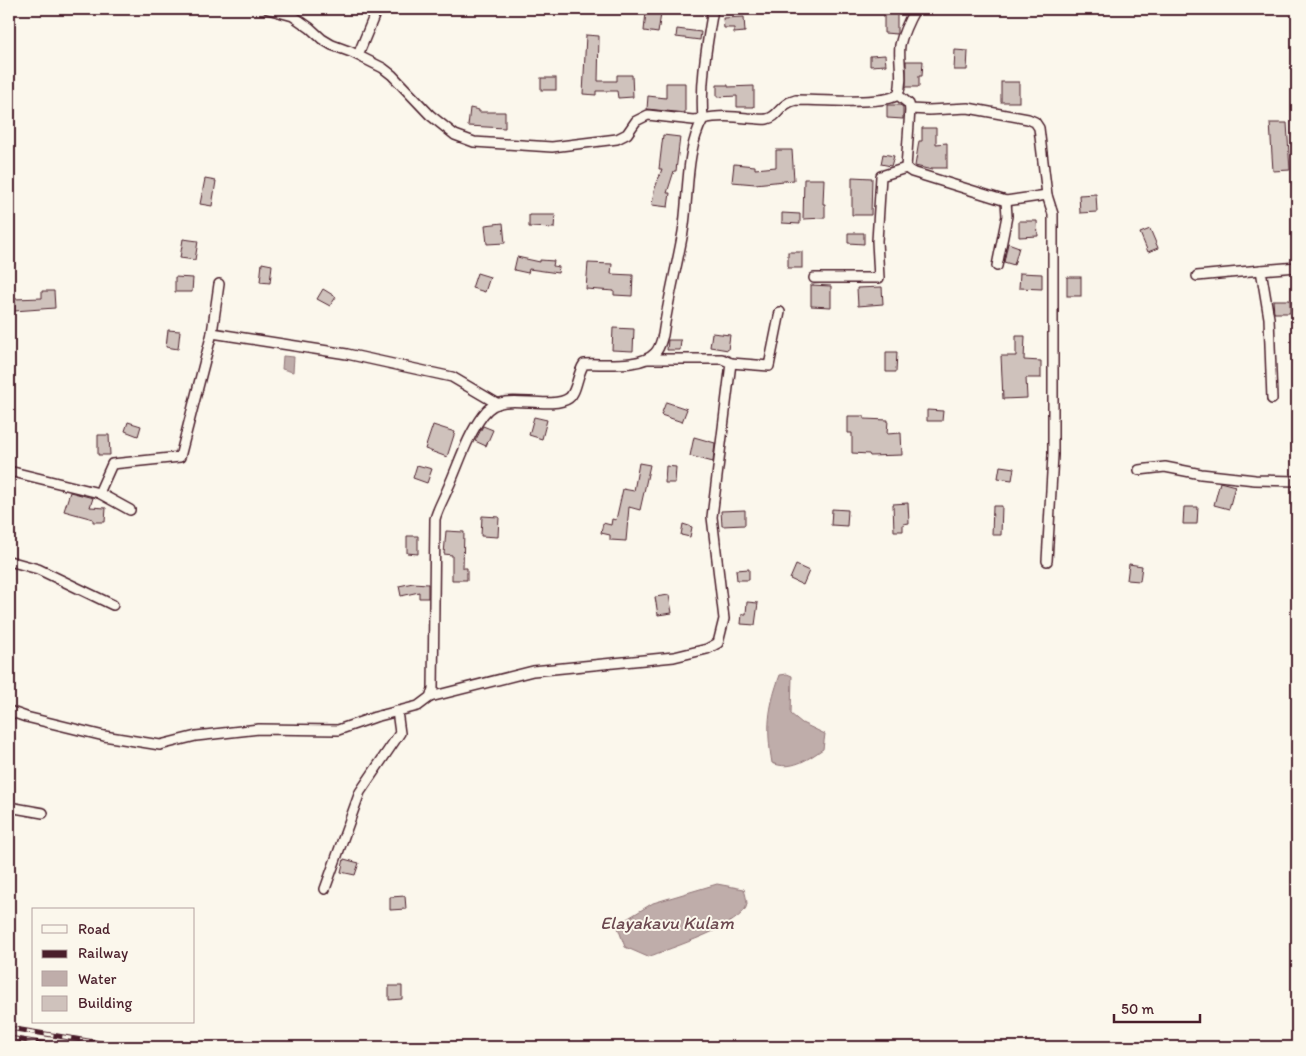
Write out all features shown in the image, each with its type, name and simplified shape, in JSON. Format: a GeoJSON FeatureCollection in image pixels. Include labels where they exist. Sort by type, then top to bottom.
{"type":"FeatureCollection","features":[{"type":"Feature","properties":{"kind":"street"},"geometry":{"type":"LineString","coordinates":[[268,9],[293,16],[332,45],[358,55],[382,68],[392,75],[416,101],[455,135],[474,142],[552,148],[617,139],[627,134],[636,121],[648,115],[693,120],[713,116],[766,120],[774,117],[781,107],[788,102],[796,100],[886,100],[898,96]]}},
{"type":"Feature","properties":{"kind":"street"},"geometry":{"type":"LineString","coordinates":[[358,55],[376,9]]}},
{"type":"Feature","properties":{"kind":"street"},"geometry":{"type":"LineString","coordinates":[[430,697],[433,689],[434,519],[473,431],[483,415],[493,405],[504,402],[564,401],[571,397],[578,372],[584,364],[635,363],[655,354],[659,347],[683,231],[690,169],[697,135],[703,119],[704,65],[712,9]]}},
{"type":"Feature","properties":{"kind":"street"},"geometry":{"type":"LineString","coordinates":[[898,96],[900,88],[900,46],[905,29],[915,9]]}},
{"type":"Feature","properties":{"kind":"street"},"geometry":{"type":"LineString","coordinates":[[898,96],[909,104],[910,109],[906,168]]}},
{"type":"Feature","properties":{"kind":"street"},"geometry":{"type":"LineString","coordinates":[[910,109],[968,108],[1033,120],[1039,128],[1047,194],[1053,214],[1053,455],[1047,560]]}},
{"type":"Feature","properties":{"kind":"street"},"geometry":{"type":"LineString","coordinates":[[906,168],[912,172],[1006,201],[1047,194]]}},
{"type":"Feature","properties":{"kind":"street"},"geometry":{"type":"LineString","coordinates":[[814,278],[879,278],[877,241],[881,176],[906,168]]}},
{"type":"Feature","properties":{"kind":"street"},"geometry":{"type":"LineString","coordinates":[[997,266],[1007,216],[1006,201]]}},
{"type":"Feature","properties":{"kind":"street"},"geometry":{"type":"LineString","coordinates":[[1197,276],[1297,267]]}},
{"type":"Feature","properties":{"kind":"street"},"geometry":{"type":"LineString","coordinates":[[1261,270],[1269,318],[1272,399]]}},
{"type":"Feature","properties":{"kind":"street"},"geometry":{"type":"LineString","coordinates":[[99,492],[112,464],[180,457],[212,332],[219,284]]}},
{"type":"Feature","properties":{"kind":"street"},"geometry":{"type":"LineString","coordinates":[[648,358],[722,360],[731,364],[769,366],[780,312]]}},
{"type":"Feature","properties":{"kind":"street"},"geometry":{"type":"LineString","coordinates":[[212,332],[347,354],[452,377],[498,404]]}},
{"type":"Feature","properties":{"kind":"street"},"geometry":{"type":"LineString","coordinates":[[9,711],[104,736],[160,745],[196,736],[259,729],[338,730],[375,716],[418,706],[430,697],[533,671],[674,656],[707,649],[718,643],[724,619],[712,517],[731,364]]}},
{"type":"Feature","properties":{"kind":"street"},"geometry":{"type":"LineString","coordinates":[[1139,470],[1166,466],[1201,474],[1255,480],[1297,481]]}},
{"type":"Feature","properties":{"kind":"street"},"geometry":{"type":"LineString","coordinates":[[9,471],[99,492],[130,510]]}},
{"type":"Feature","properties":{"kind":"street"},"geometry":{"type":"LineString","coordinates":[[9,561],[38,569],[114,604]]}},
{"type":"Feature","properties":{"kind":"street"},"geometry":{"type":"LineString","coordinates":[[325,889],[360,792],[400,733],[397,711]]}},
{"type":"Feature","properties":{"kind":"street"},"geometry":{"type":"LineString","coordinates":[[9,806],[43,813]]}},
{"type":"Feature","properties":{"kind":"water"},"geometry":{"type":"Polygon","coordinates":[[[283,356],[294,357],[293,372],[282,369],[283,356]]]}},
{"type":"Feature","properties":{"kind":"water"},"geometry":{"type":"Polygon","coordinates":[[[787,674],[792,676],[791,714],[802,723],[825,734],[823,749],[799,763],[786,766],[772,763],[769,718],[780,675],[787,674]]]}},
{"type":"Feature","properties":{"kind":"water","name":"Elayakavu Kulam"},"geometry":{"type":"Polygon","coordinates":[[[717,884],[744,889],[747,904],[743,912],[733,920],[704,935],[648,957],[625,947],[617,925],[653,903],[717,884]]]}},
{"type":"Feature","properties":{"kind":"building"},"geometry":{"type":"Polygon","coordinates":[[[646,12],[661,14],[658,33],[644,31],[646,12]]]}},
{"type":"Feature","properties":{"kind":"building"},"geometry":{"type":"Polygon","coordinates":[[[884,14],[897,14],[897,34],[884,33],[884,14]]]}},
{"type":"Feature","properties":{"kind":"building"},"geometry":{"type":"Polygon","coordinates":[[[744,17],[745,32],[734,33],[734,28],[724,28],[723,18],[744,17]]]}},
{"type":"Feature","properties":{"kind":"building"},"geometry":{"type":"Polygon","coordinates":[[[677,29],[701,32],[700,40],[676,37],[677,29]]]}},
{"type":"Feature","properties":{"kind":"building"},"geometry":{"type":"Polygon","coordinates":[[[586,35],[599,36],[598,81],[617,81],[617,75],[632,75],[633,97],[618,98],[617,91],[596,91],[596,95],[583,94],[586,35]]]}},
{"type":"Feature","properties":{"kind":"building"},"geometry":{"type":"Polygon","coordinates":[[[955,50],[968,51],[967,70],[954,70],[955,50]]]}},
{"type":"Feature","properties":{"kind":"building"},"geometry":{"type":"Polygon","coordinates":[[[885,55],[886,65],[870,66],[870,56],[885,55]]]}},
{"type":"Feature","properties":{"kind":"building"},"geometry":{"type":"Polygon","coordinates":[[[906,61],[923,61],[922,76],[919,76],[919,87],[906,87],[906,61]]]}},
{"type":"Feature","properties":{"kind":"building"},"geometry":{"type":"Polygon","coordinates":[[[541,78],[556,78],[556,90],[541,90],[541,78]]]}},
{"type":"Feature","properties":{"kind":"building"},"geometry":{"type":"Polygon","coordinates":[[[1001,82],[1019,82],[1019,102],[1001,102],[1001,82]]]}},
{"type":"Feature","properties":{"kind":"building"},"geometry":{"type":"Polygon","coordinates":[[[666,83],[685,83],[685,113],[647,109],[648,96],[666,98],[666,83]]]}},
{"type":"Feature","properties":{"kind":"building"},"geometry":{"type":"Polygon","coordinates":[[[717,85],[728,85],[728,87],[754,86],[754,107],[737,107],[737,96],[717,97],[717,85]]]}},
{"type":"Feature","properties":{"kind":"building"},"geometry":{"type":"Polygon","coordinates":[[[887,105],[900,105],[903,107],[903,119],[887,118],[887,105]]]}},
{"type":"Feature","properties":{"kind":"building"},"geometry":{"type":"Polygon","coordinates":[[[470,108],[479,110],[479,112],[505,112],[505,128],[468,126],[470,108]]]}},
{"type":"Feature","properties":{"kind":"building"},"geometry":{"type":"Polygon","coordinates":[[[1270,123],[1287,123],[1290,170],[1273,171],[1270,123]]]}},
{"type":"Feature","properties":{"kind":"building"},"geometry":{"type":"Polygon","coordinates":[[[922,128],[936,128],[936,144],[947,143],[947,168],[932,168],[932,170],[915,166],[919,141],[922,141],[922,128]]]}},
{"type":"Feature","properties":{"kind":"building"},"geometry":{"type":"Polygon","coordinates":[[[663,135],[680,137],[676,171],[674,171],[667,193],[670,193],[668,207],[652,205],[654,191],[662,169],[659,169],[663,135]]]}},
{"type":"Feature","properties":{"kind":"building"},"geometry":{"type":"Polygon","coordinates":[[[776,150],[792,150],[794,180],[755,184],[732,182],[734,164],[755,166],[755,169],[776,167],[776,150]]]}},
{"type":"Feature","properties":{"kind":"building"},"geometry":{"type":"Polygon","coordinates":[[[883,154],[894,156],[891,166],[881,164],[883,154]]]}},
{"type":"Feature","properties":{"kind":"building"},"geometry":{"type":"Polygon","coordinates":[[[852,177],[872,178],[871,215],[852,215],[852,177]]]}},
{"type":"Feature","properties":{"kind":"building"},"geometry":{"type":"Polygon","coordinates":[[[205,179],[216,181],[212,206],[200,204],[205,179]]]}},
{"type":"Feature","properties":{"kind":"building"},"geometry":{"type":"Polygon","coordinates":[[[804,179],[824,179],[823,204],[825,204],[825,218],[803,219],[804,179]]]}},
{"type":"Feature","properties":{"kind":"building"},"geometry":{"type":"Polygon","coordinates":[[[1096,194],[1097,212],[1080,213],[1079,195],[1096,194]]]}},
{"type":"Feature","properties":{"kind":"building"},"geometry":{"type":"Polygon","coordinates":[[[782,213],[800,214],[800,224],[782,223],[782,213]]]}},
{"type":"Feature","properties":{"kind":"building"},"geometry":{"type":"Polygon","coordinates":[[[529,215],[555,215],[554,228],[529,227],[529,215]]]}},
{"type":"Feature","properties":{"kind":"building"},"geometry":{"type":"Polygon","coordinates":[[[1019,221],[1037,221],[1038,236],[1019,237],[1019,221]]]}},
{"type":"Feature","properties":{"kind":"building"},"geometry":{"type":"Polygon","coordinates":[[[503,223],[505,243],[487,244],[485,225],[503,223]]]}},
{"type":"Feature","properties":{"kind":"building"},"geometry":{"type":"Polygon","coordinates":[[[1150,229],[1158,248],[1148,252],[1140,233],[1150,229]]]}},
{"type":"Feature","properties":{"kind":"building"},"geometry":{"type":"Polygon","coordinates":[[[848,233],[864,233],[864,244],[848,243],[848,233]]]}},
{"type":"Feature","properties":{"kind":"building"},"geometry":{"type":"Polygon","coordinates":[[[183,239],[198,241],[195,260],[180,258],[183,239]]]}},
{"type":"Feature","properties":{"kind":"building"},"geometry":{"type":"Polygon","coordinates":[[[1008,243],[1019,247],[1014,265],[1004,262],[1008,243]]]}},
{"type":"Feature","properties":{"kind":"building"},"geometry":{"type":"Polygon","coordinates":[[[788,252],[802,252],[802,268],[788,268],[788,252]]]}},
{"type":"Feature","properties":{"kind":"building"},"geometry":{"type":"Polygon","coordinates":[[[517,257],[540,262],[540,260],[554,261],[553,266],[559,267],[558,273],[529,269],[528,273],[514,270],[517,257]]]}},
{"type":"Feature","properties":{"kind":"building"},"geometry":{"type":"Polygon","coordinates":[[[262,263],[272,265],[270,283],[260,282],[262,263]]]}},
{"type":"Feature","properties":{"kind":"building"},"geometry":{"type":"Polygon","coordinates":[[[588,263],[612,264],[611,274],[633,275],[632,296],[614,295],[614,291],[586,289],[588,263]]]}},
{"type":"Feature","properties":{"kind":"building"},"geometry":{"type":"Polygon","coordinates":[[[477,273],[490,277],[485,292],[472,288],[477,273]]]}},
{"type":"Feature","properties":{"kind":"building"},"geometry":{"type":"Polygon","coordinates":[[[1020,273],[1042,274],[1042,289],[1019,288],[1020,273]]]}},
{"type":"Feature","properties":{"kind":"building"},"geometry":{"type":"Polygon","coordinates":[[[175,277],[193,278],[192,292],[175,292],[175,277]]]}},
{"type":"Feature","properties":{"kind":"building"},"geometry":{"type":"Polygon","coordinates":[[[1067,277],[1081,277],[1081,296],[1067,296],[1067,277]]]}},
{"type":"Feature","properties":{"kind":"building"},"geometry":{"type":"Polygon","coordinates":[[[811,285],[831,286],[831,307],[811,306],[811,285]]]}},
{"type":"Feature","properties":{"kind":"building"},"geometry":{"type":"Polygon","coordinates":[[[882,287],[883,304],[858,306],[857,288],[882,287]]]}},
{"type":"Feature","properties":{"kind":"building"},"geometry":{"type":"Polygon","coordinates":[[[323,289],[336,297],[330,306],[317,299],[323,289]]]}},
{"type":"Feature","properties":{"kind":"building"},"geometry":{"type":"Polygon","coordinates":[[[42,291],[54,291],[55,308],[14,311],[14,299],[42,298],[42,291]]]}},
{"type":"Feature","properties":{"kind":"building"},"geometry":{"type":"Polygon","coordinates":[[[1273,300],[1290,300],[1290,313],[1274,313],[1273,300]]]}},
{"type":"Feature","properties":{"kind":"building"},"geometry":{"type":"Polygon","coordinates":[[[613,328],[634,329],[633,351],[612,350],[613,328]]]}},
{"type":"Feature","properties":{"kind":"building"},"geometry":{"type":"Polygon","coordinates":[[[168,330],[180,331],[178,349],[166,347],[168,330]]]}},
{"type":"Feature","properties":{"kind":"building"},"geometry":{"type":"Polygon","coordinates":[[[712,333],[730,335],[728,350],[710,347],[712,333]]]}},
{"type":"Feature","properties":{"kind":"building"},"geometry":{"type":"Polygon","coordinates":[[[1016,336],[1025,336],[1024,360],[1041,361],[1041,378],[1026,378],[1027,398],[1003,399],[1001,356],[1016,356],[1016,336]]]}},
{"type":"Feature","properties":{"kind":"building"},"geometry":{"type":"Polygon","coordinates":[[[668,340],[681,340],[680,350],[667,350],[668,340]]]}},
{"type":"Feature","properties":{"kind":"building"},"geometry":{"type":"Polygon","coordinates":[[[886,352],[897,352],[896,372],[886,372],[886,352]]]}},
{"type":"Feature","properties":{"kind":"building"},"geometry":{"type":"Polygon","coordinates":[[[666,402],[687,409],[682,422],[661,415],[666,402]]]}},
{"type":"Feature","properties":{"kind":"building"},"geometry":{"type":"Polygon","coordinates":[[[927,410],[943,411],[942,421],[927,421],[927,410]]]}},
{"type":"Feature","properties":{"kind":"building"},"geometry":{"type":"Polygon","coordinates":[[[848,416],[864,416],[864,419],[888,420],[887,434],[901,433],[902,455],[870,456],[869,454],[852,453],[852,433],[848,433],[848,416]]]}},
{"type":"Feature","properties":{"kind":"building"},"geometry":{"type":"Polygon","coordinates":[[[534,417],[547,420],[542,439],[529,435],[534,417]]]}},
{"type":"Feature","properties":{"kind":"building"},"geometry":{"type":"Polygon","coordinates":[[[128,422],[141,426],[138,436],[125,431],[128,422]]]}},
{"type":"Feature","properties":{"kind":"building"},"geometry":{"type":"Polygon","coordinates":[[[433,425],[455,432],[447,457],[425,449],[433,425]]]}},
{"type":"Feature","properties":{"kind":"building"},"geometry":{"type":"Polygon","coordinates":[[[483,426],[493,430],[486,446],[475,441],[483,426]]]}},
{"type":"Feature","properties":{"kind":"building"},"geometry":{"type":"Polygon","coordinates":[[[98,435],[109,435],[110,455],[98,455],[98,435]]]}},
{"type":"Feature","properties":{"kind":"building"},"geometry":{"type":"Polygon","coordinates":[[[694,437],[715,443],[713,462],[690,456],[694,437]]]}},
{"type":"Feature","properties":{"kind":"building"},"geometry":{"type":"Polygon","coordinates":[[[639,463],[650,465],[640,510],[629,507],[626,541],[610,540],[610,535],[601,533],[603,523],[611,525],[612,519],[616,520],[623,489],[634,491],[639,463]]]}},
{"type":"Feature","properties":{"kind":"building"},"geometry":{"type":"Polygon","coordinates":[[[417,465],[432,469],[427,483],[413,478],[417,465]]]}},
{"type":"Feature","properties":{"kind":"building"},"geometry":{"type":"Polygon","coordinates":[[[666,466],[676,467],[675,483],[665,483],[666,466]]]}},
{"type":"Feature","properties":{"kind":"building"},"geometry":{"type":"Polygon","coordinates":[[[1000,466],[1014,468],[1012,480],[998,478],[1000,466]]]}},
{"type":"Feature","properties":{"kind":"building"},"geometry":{"type":"Polygon","coordinates":[[[1220,482],[1235,486],[1229,509],[1214,505],[1220,482]]]}},
{"type":"Feature","properties":{"kind":"building"},"geometry":{"type":"Polygon","coordinates":[[[70,492],[93,498],[90,507],[106,508],[105,522],[93,522],[93,519],[64,511],[70,492]]]}},
{"type":"Feature","properties":{"kind":"building"},"geometry":{"type":"Polygon","coordinates":[[[908,503],[909,523],[903,524],[903,531],[894,531],[893,504],[908,503]]]}},
{"type":"Feature","properties":{"kind":"building"},"geometry":{"type":"Polygon","coordinates":[[[993,506],[1002,506],[1001,535],[992,535],[993,506]]]}},
{"type":"Feature","properties":{"kind":"building"},"geometry":{"type":"Polygon","coordinates":[[[1184,507],[1198,507],[1197,524],[1183,524],[1184,507]]]}},
{"type":"Feature","properties":{"kind":"building"},"geometry":{"type":"Polygon","coordinates":[[[832,509],[848,510],[847,526],[831,525],[832,509]]]}},
{"type":"Feature","properties":{"kind":"building"},"geometry":{"type":"Polygon","coordinates":[[[745,510],[745,525],[722,526],[721,511],[745,510]]]}},
{"type":"Feature","properties":{"kind":"building"},"geometry":{"type":"Polygon","coordinates":[[[482,516],[499,517],[498,537],[481,536],[482,516]]]}},
{"type":"Feature","properties":{"kind":"building"},"geometry":{"type":"Polygon","coordinates":[[[683,524],[692,527],[690,537],[681,535],[683,524]]]}},
{"type":"Feature","properties":{"kind":"building"},"geometry":{"type":"Polygon","coordinates":[[[446,531],[464,532],[463,568],[467,568],[467,580],[452,580],[452,555],[444,554],[446,531]]]}},
{"type":"Feature","properties":{"kind":"building"},"geometry":{"type":"Polygon","coordinates":[[[407,536],[418,536],[418,554],[407,553],[407,536]]]}},
{"type":"Feature","properties":{"kind":"building"},"geometry":{"type":"Polygon","coordinates":[[[1129,564],[1142,566],[1140,581],[1127,580],[1129,564]]]}},
{"type":"Feature","properties":{"kind":"building"},"geometry":{"type":"Polygon","coordinates":[[[796,565],[809,571],[803,585],[790,579],[796,565]]]}},
{"type":"Feature","properties":{"kind":"building"},"geometry":{"type":"Polygon","coordinates":[[[749,569],[749,580],[737,580],[736,570],[749,569]]]}},
{"type":"Feature","properties":{"kind":"building"},"geometry":{"type":"Polygon","coordinates":[[[413,583],[428,584],[428,598],[419,598],[419,592],[401,596],[399,586],[413,583]]]}},
{"type":"Feature","properties":{"kind":"building"},"geometry":{"type":"Polygon","coordinates":[[[669,595],[672,613],[658,615],[655,597],[669,595]]]}},
{"type":"Feature","properties":{"kind":"building"},"geometry":{"type":"Polygon","coordinates":[[[747,602],[758,603],[755,625],[741,624],[742,614],[746,614],[747,602]]]}},
{"type":"Feature","properties":{"kind":"building"},"geometry":{"type":"Polygon","coordinates":[[[344,859],[359,863],[355,875],[341,872],[344,859]]]}},
{"type":"Feature","properties":{"kind":"building"},"geometry":{"type":"Polygon","coordinates":[[[405,896],[406,909],[390,910],[390,897],[405,896]]]}},
{"type":"Feature","properties":{"kind":"building"},"geometry":{"type":"Polygon","coordinates":[[[389,986],[402,986],[402,999],[389,1000],[389,986]]]}},
{"type":"Feature","properties":{"kind":"railway"},"geometry":{"type":"LineString","coordinates":[[9,1028],[125,1047]]}},
{"type":"Feature","properties":{"kind":"railway"},"geometry":{"type":"LineString","coordinates":[[9,1038],[66,1047]]}}]}
